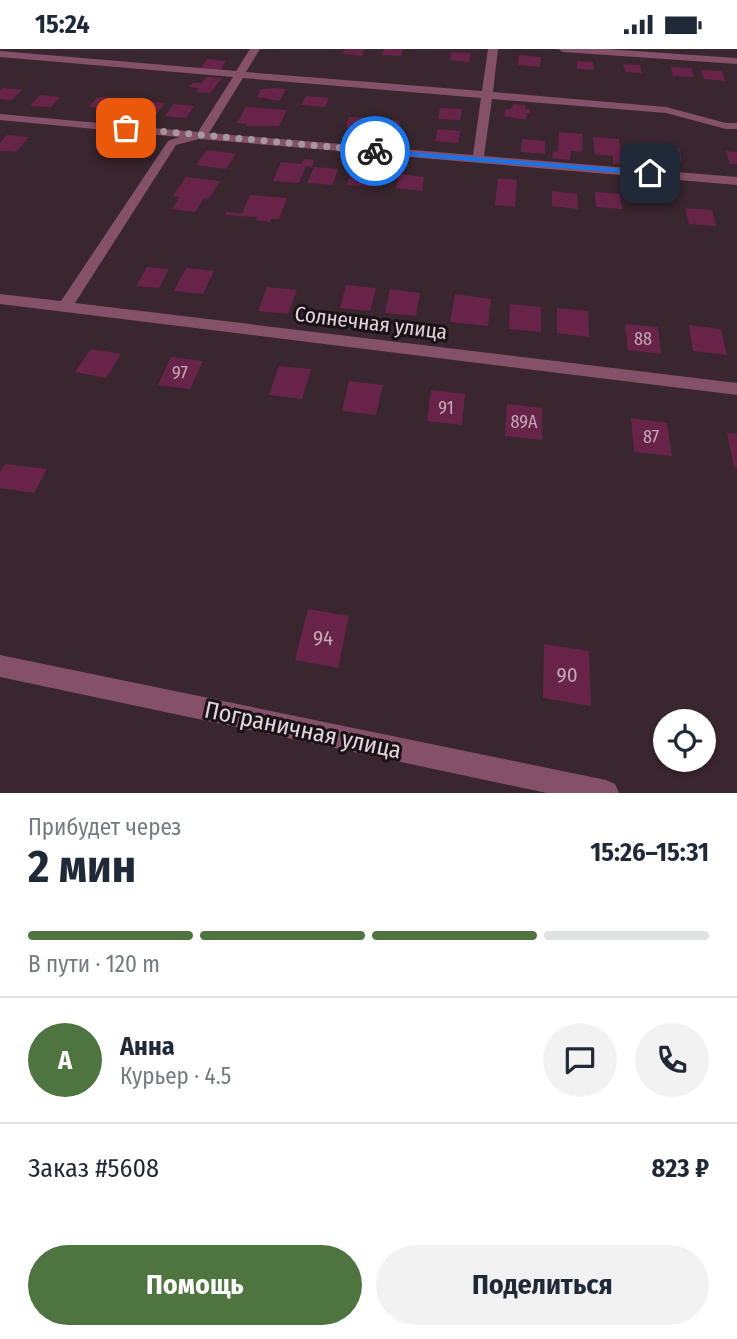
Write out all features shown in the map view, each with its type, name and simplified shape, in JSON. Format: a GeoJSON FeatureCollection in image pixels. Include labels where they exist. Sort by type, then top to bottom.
{"type":"FeatureCollection","features":[{"type":"Feature","properties":{"kind":"street"},"geometry":{"type":"LineString","coordinates":[[65,307],[172,143],[202,135],[255,49]]}},
{"type":"Feature","properties":{"kind":"street"},"geometry":{"type":"LineString","coordinates":[[478,160],[493,49]]}},
{"type":"Feature","properties":{"kind":"street"},"geometry":{"type":"LineString","coordinates":[[563,49],[737,61]]}},
{"type":"Feature","properties":{"kind":"street"},"geometry":{"type":"LineString","coordinates":[[0,54],[666,110],[726,126],[737,125]]}},
{"type":"Feature","properties":{"kind":"street"},"geometry":{"type":"LineString","coordinates":[[0,117],[737,181]]}},
{"type":"Feature","properties":{"kind":"street","name":"Солнечная улица"},"geometry":{"type":"LineString","coordinates":[[0,299],[737,389]]}},
{"type":"Feature","properties":{"kind":"street","name":"Пограничная улица"},"geometry":{"type":"LineString","coordinates":[[0,666],[606,793]]}},
{"type":"Feature","properties":{"kind":"building"},"geometry":{"type":"Polygon","coordinates":[[[345,49],[364,49],[362,56],[342,54],[345,49]]]}},
{"type":"Feature","properties":{"kind":"building"},"geometry":{"type":"Polygon","coordinates":[[[384,49],[403,49],[401,56],[382,55],[384,49]]]}},
{"type":"Feature","properties":{"kind":"building"},"geometry":{"type":"Polygon","coordinates":[[[451,52],[471,53],[469,62],[450,60],[451,52]]]}},
{"type":"Feature","properties":{"kind":"building"},"geometry":{"type":"Polygon","coordinates":[[[519,55],[541,57],[540,67],[518,65],[519,55]]]}},
{"type":"Feature","properties":{"kind":"building"},"geometry":{"type":"Polygon","coordinates":[[[207,59],[226,61],[220,70],[200,69],[207,59]]]}},
{"type":"Feature","properties":{"kind":"building"},"geometry":{"type":"Polygon","coordinates":[[[577,61],[593,62],[594,70],[577,69],[577,61]]]}},
{"type":"Feature","properties":{"kind":"building"},"geometry":{"type":"Polygon","coordinates":[[[623,64],[640,65],[642,73],[625,72],[623,64]]]}},
{"type":"Feature","properties":{"kind":"building"},"geometry":{"type":"Polygon","coordinates":[[[671,67],[691,68],[694,77],[673,76],[671,67]]]}},
{"type":"Feature","properties":{"kind":"building"},"geometry":{"type":"Polygon","coordinates":[[[701,70],[722,71],[725,81],[704,79],[701,70]]]}},
{"type":"Feature","properties":{"kind":"building"},"geometry":{"type":"Polygon","coordinates":[[[207,77],[222,78],[210,93],[196,92],[199,88],[189,87],[193,83],[201,83],[207,77]]]}},
{"type":"Feature","properties":{"kind":"building"},"geometry":{"type":"Polygon","coordinates":[[[3,88],[22,90],[12,100],[0,99],[0,91],[3,88]]]}},
{"type":"Feature","properties":{"kind":"building"},"geometry":{"type":"Polygon","coordinates":[[[261,89],[286,89],[280,101],[257,97],[261,89]]]}},
{"type":"Feature","properties":{"kind":"building"},"geometry":{"type":"Polygon","coordinates":[[[40,95],[60,97],[51,107],[30,106],[40,95]]]}},
{"type":"Feature","properties":{"kind":"building"},"geometry":{"type":"Polygon","coordinates":[[[306,96],[329,98],[325,107],[301,105],[306,96]]]}},
{"type":"Feature","properties":{"kind":"building"},"geometry":{"type":"Polygon","coordinates":[[[98,97],[119,98],[110,109],[89,107],[98,97]]]}},
{"type":"Feature","properties":{"kind":"building"},"geometry":{"type":"Polygon","coordinates":[[[145,101],[165,103],[157,114],[136,112],[145,101]]]}},
{"type":"Feature","properties":{"kind":"building"},"geometry":{"type":"Polygon","coordinates":[[[174,104],[194,106],[186,118],[165,116],[174,104]]]}},
{"type":"Feature","properties":{"kind":"building"},"geometry":{"type":"Polygon","coordinates":[[[513,104],[525,105],[525,109],[530,109],[530,114],[526,113],[526,120],[504,116],[505,110],[512,108],[513,104]]]}},
{"type":"Feature","properties":{"kind":"building"},"geometry":{"type":"Polygon","coordinates":[[[246,107],[287,110],[279,126],[246,126],[247,124],[237,123],[246,107]]]}},
{"type":"Feature","properties":{"kind":"building"},"geometry":{"type":"Polygon","coordinates":[[[440,108],[462,109],[460,120],[438,119],[440,108]]]}},
{"type":"Feature","properties":{"kind":"building"},"geometry":{"type":"Polygon","coordinates":[[[349,117],[369,118],[365,132],[346,127],[349,117]]]}},
{"type":"Feature","properties":{"kind":"building"},"geometry":{"type":"Polygon","coordinates":[[[378,119],[400,121],[397,133],[374,131],[378,119]]]}},
{"type":"Feature","properties":{"kind":"building"},"geometry":{"type":"Polygon","coordinates":[[[438,129],[460,131],[458,143],[435,141],[438,129]]]}},
{"type":"Feature","properties":{"kind":"building"},"geometry":{"type":"Polygon","coordinates":[[[559,132],[583,134],[582,152],[571,151],[570,160],[552,158],[553,151],[558,152],[559,132]]]}},
{"type":"Feature","properties":{"kind":"building"},"geometry":{"type":"Polygon","coordinates":[[[7,135],[29,137],[16,152],[0,151],[0,143],[7,135]]]}},
{"type":"Feature","properties":{"kind":"building"},"geometry":{"type":"Polygon","coordinates":[[[593,137],[619,139],[622,164],[613,164],[613,156],[595,154],[593,137]]]}},
{"type":"Feature","properties":{"kind":"building"},"geometry":{"type":"Polygon","coordinates":[[[522,139],[545,141],[545,154],[521,152],[522,139]]]}},
{"type":"Feature","properties":{"kind":"building"},"geometry":{"type":"Polygon","coordinates":[[[655,146],[679,148],[682,161],[657,159],[655,146]]]}},
{"type":"Feature","properties":{"kind":"building"},"geometry":{"type":"Polygon","coordinates":[[[625,147],[649,149],[651,162],[627,160],[625,147]]]}},
{"type":"Feature","properties":{"kind":"building"},"geometry":{"type":"Polygon","coordinates":[[[207,150],[236,154],[226,169],[196,165],[207,150]]]}},
{"type":"Feature","properties":{"kind":"building"},"geometry":{"type":"Polygon","coordinates":[[[726,151],[737,152],[737,164],[730,164],[726,151]]]}},
{"type":"Feature","properties":{"kind":"building"},"geometry":{"type":"Polygon","coordinates":[[[304,159],[314,160],[312,167],[306,166],[299,183],[273,181],[281,162],[302,164],[304,159]]]}},
{"type":"Feature","properties":{"kind":"building"},"geometry":{"type":"Polygon","coordinates":[[[314,167],[338,169],[332,185],[307,183],[314,167]]]}},
{"type":"Feature","properties":{"kind":"building"},"geometry":{"type":"Polygon","coordinates":[[[351,171],[375,173],[371,187],[347,185],[351,171]]]}},
{"type":"Feature","properties":{"kind":"building"},"geometry":{"type":"Polygon","coordinates":[[[400,174],[424,177],[422,191],[396,188],[400,174]]]}},
{"type":"Feature","properties":{"kind":"building"},"geometry":{"type":"Polygon","coordinates":[[[186,177],[220,181],[209,199],[204,198],[195,212],[172,209],[180,197],[173,196],[186,177]]]}},
{"type":"Feature","properties":{"kind":"building"},"geometry":{"type":"Polygon","coordinates":[[[498,178],[517,180],[515,207],[495,205],[498,178]]]}},
{"type":"Feature","properties":{"kind":"building"},"geometry":{"type":"Polygon","coordinates":[[[552,191],[577,194],[578,209],[552,206],[552,191]]]}},
{"type":"Feature","properties":{"kind":"building"},"geometry":{"type":"Polygon","coordinates":[[[595,192],[620,194],[622,209],[596,207],[595,192]]]}},
{"type":"Feature","properties":{"kind":"building"},"geometry":{"type":"Polygon","coordinates":[[[250,195],[287,198],[279,219],[271,219],[270,222],[256,220],[257,217],[225,215],[226,212],[242,213],[250,195]]]}},
{"type":"Feature","properties":{"kind":"building"},"geometry":{"type":"Polygon","coordinates":[[[685,208],[712,210],[716,226],[689,224],[685,208]]]}},
{"type":"Feature","properties":{"kind":"building"},"geometry":{"type":"Polygon","coordinates":[[[147,267],[169,269],[159,288],[136,286],[147,267]]]}},
{"type":"Feature","properties":{"kind":"building"},"geometry":{"type":"Polygon","coordinates":[[[186,268],[214,271],[203,294],[174,291],[186,268]]]}},
{"type":"Feature","properties":{"kind":"building"},"geometry":{"type":"Polygon","coordinates":[[[346,285],[376,288],[370,311],[340,308],[346,285]]]}},
{"type":"Feature","properties":{"kind":"building"},"geometry":{"type":"Polygon","coordinates":[[[267,287],[297,290],[288,314],[258,311],[267,287]]]}},
{"type":"Feature","properties":{"kind":"building"},"geometry":{"type":"Polygon","coordinates":[[[390,289],[420,293],[416,316],[385,313],[390,289]]]}},
{"type":"Feature","properties":{"kind":"building"},"geometry":{"type":"Polygon","coordinates":[[[455,294],[491,299],[488,326],[450,322],[455,294]]]}},
{"type":"Feature","properties":{"kind":"building"},"geometry":{"type":"Polygon","coordinates":[[[510,304],[541,307],[541,332],[509,329],[510,304]]]}},
{"type":"Feature","properties":{"kind":"building"},"geometry":{"type":"Polygon","coordinates":[[[557,308],[588,311],[589,337],[557,333],[557,308]]]}},
{"type":"Feature","properties":{"kind":"building"},"geometry":{"type":"Polygon","coordinates":[[[625,324],[658,327],[661,354],[628,350],[625,324]]]}},
{"type":"Feature","properties":{"kind":"building"},"geometry":{"type":"Polygon","coordinates":[[[689,325],[721,329],[727,355],[693,351],[689,325]]]}},
{"type":"Feature","properties":{"kind":"building"},"geometry":{"type":"Polygon","coordinates":[[[91,349],[121,354],[106,378],[75,372],[91,349]]]}},
{"type":"Feature","properties":{"kind":"building"},"geometry":{"type":"Polygon","coordinates":[[[171,357],[203,361],[190,389],[158,385],[171,357]]]}},
{"type":"Feature","properties":{"kind":"building"},"geometry":{"type":"Polygon","coordinates":[[[279,366],[311,369],[302,399],[269,395],[279,366]]]}},
{"type":"Feature","properties":{"kind":"building"},"geometry":{"type":"Polygon","coordinates":[[[349,381],[383,385],[376,415],[342,411],[349,381]]]}},
{"type":"Feature","properties":{"kind":"building"},"geometry":{"type":"Polygon","coordinates":[[[431,390],[465,394],[462,425],[427,421],[431,390]]]}},
{"type":"Feature","properties":{"kind":"building"},"geometry":{"type":"Polygon","coordinates":[[[507,404],[542,408],[542,440],[505,436],[507,404]]]}},
{"type":"Feature","properties":{"kind":"building"},"geometry":{"type":"Polygon","coordinates":[[[631,418],[667,423],[672,456],[634,452],[631,418]]]}},
{"type":"Feature","properties":{"kind":"building"},"geometry":{"type":"Polygon","coordinates":[[[727,433],[737,434],[737,467],[734,467],[727,433]]]}},
{"type":"Feature","properties":{"kind":"building"},"geometry":{"type":"Polygon","coordinates":[[[5,464],[47,469],[34,493],[0,488],[0,472],[5,464]]]}},
{"type":"Feature","properties":{"kind":"building"},"geometry":{"type":"Polygon","coordinates":[[[308,609],[349,616],[338,668],[295,660],[308,609]]]}},
{"type":"Feature","properties":{"kind":"building"},"geometry":{"type":"Polygon","coordinates":[[[544,644],[589,651],[591,706],[543,698],[544,644]]]}},
{"type":"Feature","properties":{"kind":"way so far"},"geometry":{"type":"LineString","coordinates":[[126,128],[375,151]]}},
{"type":"Feature","properties":{"kind":"route"},"geometry":{"type":"LineString","coordinates":[[375,151],[650,173]]}}]}
